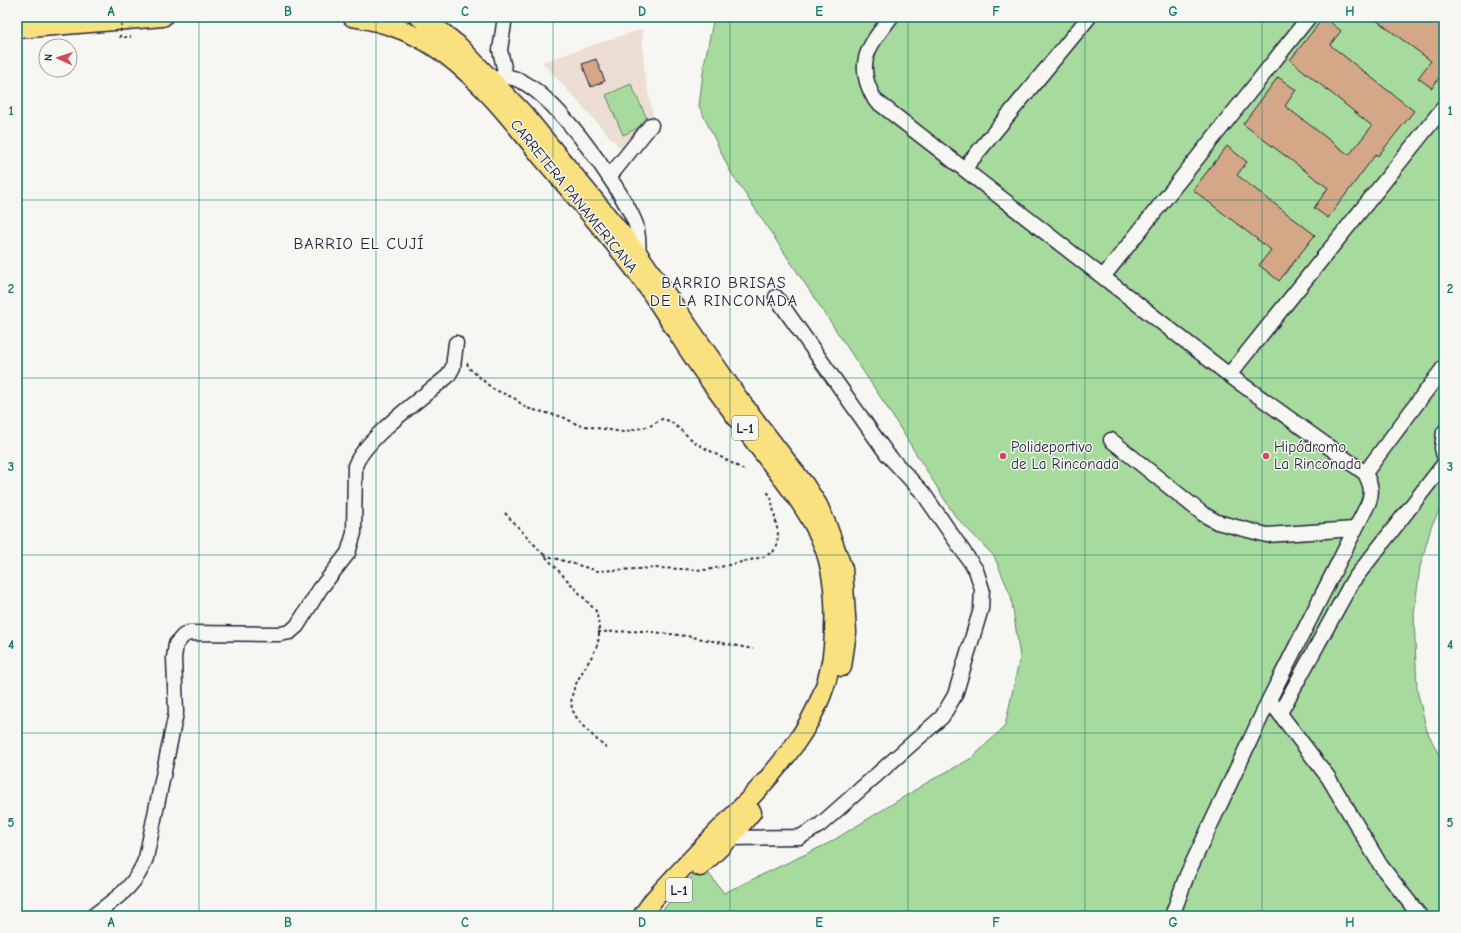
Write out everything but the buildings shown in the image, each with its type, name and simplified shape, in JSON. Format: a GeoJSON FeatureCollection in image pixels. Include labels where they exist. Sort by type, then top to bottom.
{"type":"FeatureCollection","features":[{"type":"Feature","properties":{"kind":"main road"},"geometry":{"type":"LineString","coordinates":[[17,29],[163,17]]}},
{"type":"Feature","properties":{"kind":"main road","name":"CARRETERA PANAMERICANA"},"geometry":{"type":"LineString","coordinates":[[352,17],[383,23],[420,38],[446,55],[472,77],[502,109],[633,267],[708,379],[791,488],[814,527],[822,544],[829,567],[833,590],[833,649],[830,669],[808,726],[794,746],[744,804],[654,899],[642,916]]}},
{"type":"Feature","properties":{"kind":"main road","name":"CARRETERA PANAMERICANA"},"geometry":{"type":"LineString","coordinates":[[419,17],[442,32],[499,78],[524,114],[639,255],[739,398],[805,485],[821,512],[836,545],[843,569],[847,632],[846,652],[841,674],[827,713],[816,735],[802,757],[730,838],[702,865],[657,916]]}},
{"type":"Feature","properties":{"kind":"street"},"geometry":{"type":"LineString","coordinates":[[506,17],[500,50],[499,78],[522,81],[552,103],[610,176],[636,224],[639,255]]}},
{"type":"Feature","properties":{"kind":"street"},"geometry":{"type":"LineString","coordinates":[[891,17],[866,52],[864,70],[867,86],[875,100],[1229,375],[1365,473],[1370,484],[1371,495],[1270,700],[1187,875],[1172,916]]}},
{"type":"Feature","properties":{"kind":"street"},"geometry":{"type":"LineString","coordinates":[[964,169],[1089,17]]}},
{"type":"Feature","properties":{"kind":"street"},"geometry":{"type":"LineString","coordinates":[[1103,277],[1310,17]]}},
{"type":"Feature","properties":{"kind":"street"},"geometry":{"type":"LineString","coordinates":[[1229,375],[1444,107]]}},
{"type":"Feature","properties":{"kind":"street"},"geometry":{"type":"LineString","coordinates":[[610,176],[652,125]]}},
{"type":"Feature","properties":{"kind":"street"},"geometry":{"type":"LineString","coordinates":[[730,838],[800,836],[807,833],[820,825],[942,717],[955,695],[981,609],[982,589],[976,570],[923,493],[887,454],[776,297]]}},
{"type":"Feature","properties":{"kind":"street"},"geometry":{"type":"LineString","coordinates":[[93,916],[126,891],[137,878],[146,858],[176,713],[174,658],[176,644],[183,636],[189,633],[280,634],[290,632],[297,626],[320,590],[348,553],[352,542],[354,533],[355,466],[358,458],[371,441],[448,376],[453,367],[456,343]]}},
{"type":"Feature","properties":{"kind":"street"},"geometry":{"type":"LineString","coordinates":[[1365,473],[1444,367]]}},
{"type":"Feature","properties":{"kind":"street"},"geometry":{"type":"LineString","coordinates":[[1444,432],[1442,448],[1444,456]]}},
{"type":"Feature","properties":{"kind":"street"},"geometry":{"type":"LineString","coordinates":[[1111,440],[1203,514],[1218,522],[1267,535],[1354,529]]}},
{"type":"Feature","properties":{"kind":"street"},"geometry":{"type":"LineString","coordinates":[[1280,713],[1352,582],[1444,464]]}},
{"type":"Feature","properties":{"kind":"street"},"geometry":{"type":"LineString","coordinates":[[1270,700],[1328,777],[1381,866],[1420,916]]}},
{"type":"Feature","properties":{"kind":"path"},"geometry":{"type":"LineString","coordinates":[[122,17],[120,37],[131,37]]}},
{"type":"Feature","properties":{"kind":"path"},"geometry":{"type":"LineString","coordinates":[[456,343],[469,368],[493,389],[514,398],[526,408],[563,417],[578,425],[623,432],[650,426],[662,419],[670,421],[696,443],[744,470]]}},
{"type":"Feature","properties":{"kind":"path"},"geometry":{"type":"LineString","coordinates":[[544,555],[598,571],[656,568],[707,570],[763,557],[773,552],[777,546],[778,533],[771,497],[766,490]]}},
{"type":"Feature","properties":{"kind":"path"},"geometry":{"type":"LineString","coordinates":[[505,513],[596,612],[599,625],[596,647],[576,683],[572,698],[573,711],[580,722],[607,749]]}},
{"type":"Feature","properties":{"kind":"path"},"geometry":{"type":"LineString","coordinates":[[598,632],[651,632],[687,636],[752,649]]}},
{"type":"Feature","properties":{"kind":"shaded area"},"geometry":{"type":"Polygon","coordinates":[[[642,29],[644,71],[656,130],[629,158],[542,62],[642,29]]]}},
{"type":"Feature","properties":{"kind":"green space"},"geometry":{"type":"Polygon","coordinates":[[[714,17],[1444,17],[1444,502],[1431,527],[1420,567],[1414,614],[1417,690],[1427,731],[1444,765],[1444,916],[657,916],[702,865],[724,893],[829,843],[928,782],[972,758],[1005,726],[1020,657],[1011,596],[994,556],[955,516],[885,404],[730,171],[699,106],[704,65],[714,17]]]}},
{"type":"Feature","properties":{"kind":"green space"},"geometry":{"type":"Polygon","coordinates":[[[631,84],[649,123],[623,135],[606,95],[631,84]]]}},
{"type":"Feature","properties":{"kind":"place","name":"Polideportivo de La Rinconada"},"geometry":{"type":"Point","coordinates":[1003,456]}},
{"type":"Feature","properties":{"kind":"place","name":"Hipódromo La Rinconada"},"geometry":{"type":"Point","coordinates":[1266,456]}},
{"type":"Feature","properties":{"kind":"district","name":"BARRIO EL CUJÍ"},"geometry":{"type":"Point","coordinates":[359,244]}},
{"type":"Feature","properties":{"kind":"district","name":"BARRIO BRISAS DE LA RINCONADA"},"geometry":{"type":"Point","coordinates":[724,292]}}]}
